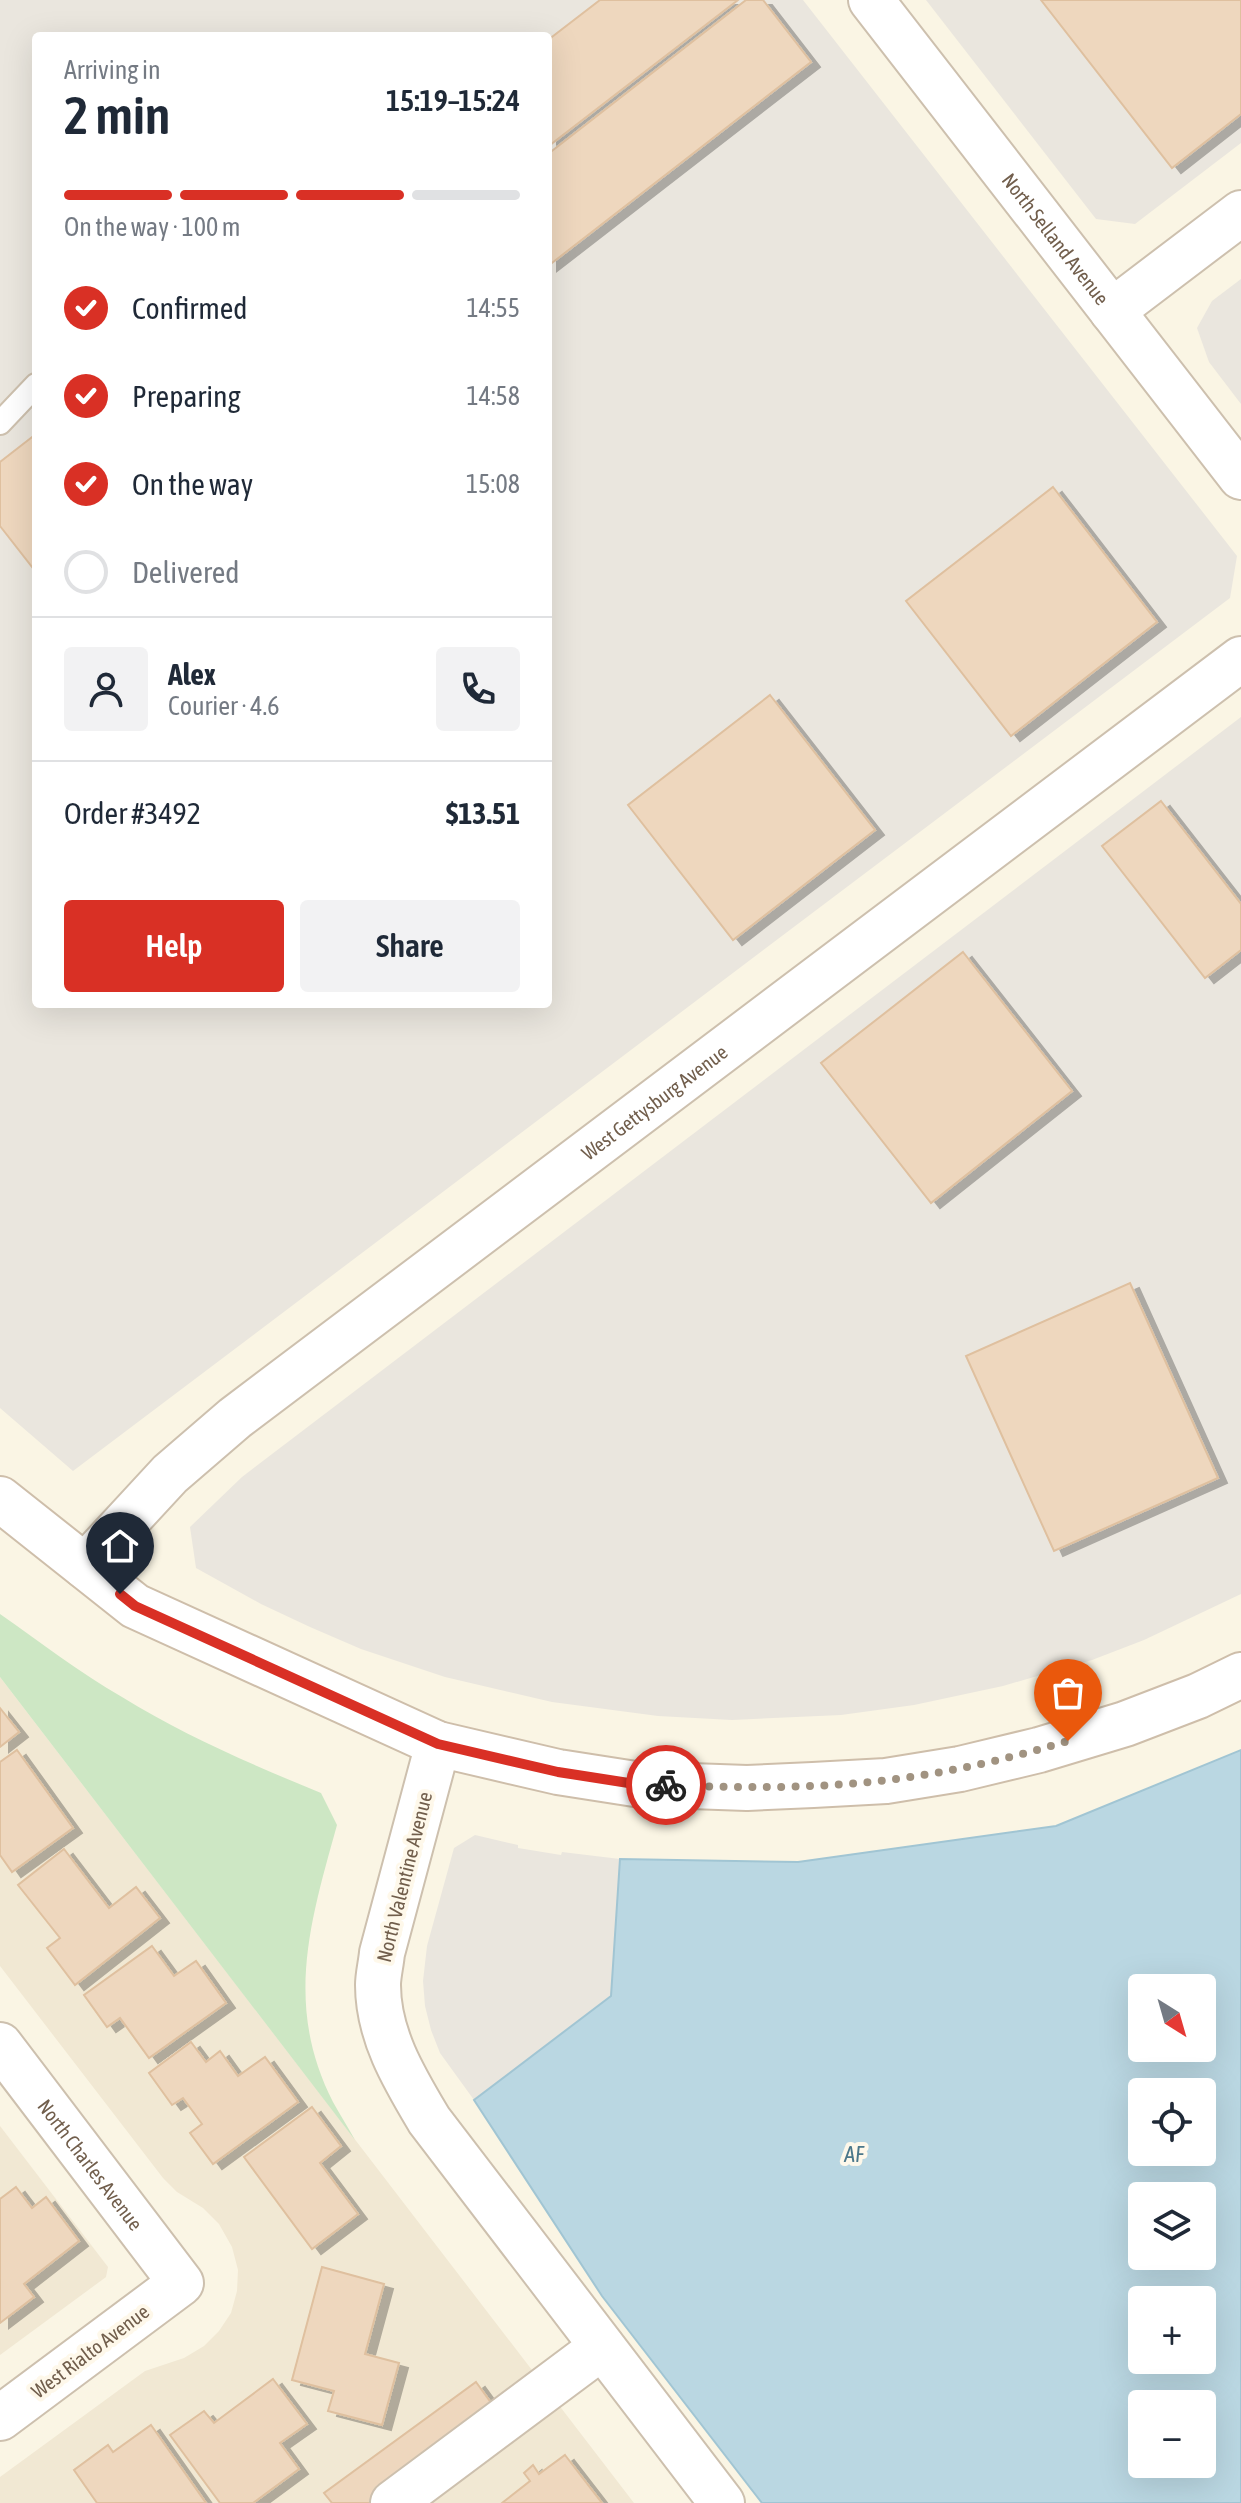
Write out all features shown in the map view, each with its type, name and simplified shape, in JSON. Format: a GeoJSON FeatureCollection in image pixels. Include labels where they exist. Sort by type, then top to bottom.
{"type":"FeatureCollection","features":[{"type":"Feature","properties":{"kind":"street","name":"North Selland Avenue"},"geometry":{"type":"LineString","coordinates":[[871,0],[1241,477]]}},
{"type":"Feature","properties":{"kind":"street"},"geometry":{"type":"LineString","coordinates":[[1112,311],[1241,213]]}},
{"type":"Feature","properties":{"kind":"street","name":"West Gettysburg Avenue"},"geometry":{"type":"LineString","coordinates":[[85,1566],[170,1474],[235,1418],[1241,659]]}},
{"type":"Feature","properties":{"kind":"street"},"geometry":{"type":"LineString","coordinates":[[0,1499],[135,1606],[438,1744],[558,1772],[635,1784],[747,1788],[886,1781],[960,1769],[1140,1719],[1241,1675]]}},
{"type":"Feature","properties":{"kind":"street","name":"North Valentine Avenue"},"geometry":{"type":"LineString","coordinates":[[438,1744],[382,1953],[378,1985],[390,2050],[429,2120],[722,2503]]}},
{"type":"Feature","properties":{"kind":"street","name":"North Charles Avenue"},"geometry":{"type":"LineString","coordinates":[[0,2045],[181,2283]]}},
{"type":"Feature","properties":{"kind":"street","name":"West Rialto Avenue"},"geometry":{"type":"LineString","coordinates":[[0,2418],[181,2283]]}},
{"type":"Feature","properties":{"kind":"street"},"geometry":{"type":"LineString","coordinates":[[393,2503],[602,2347]]}},
{"type":"Feature","properties":{"kind":"lane"},"geometry":{"type":"LineString","coordinates":[[0,423],[32,389]]}},
{"type":"Feature","properties":{"kind":"shaded area"},"geometry":{"type":"Polygon","coordinates":[[[0,0],[803,0],[1237,556],[1230,598],[73,1471],[0,1408],[0,0]]]}},
{"type":"Feature","properties":{"kind":"shaded area"},"geometry":{"type":"Polygon","coordinates":[[[926,0],[1241,0],[1241,143],[1135,224],[1096,219],[926,0]]]}},
{"type":"Feature","properties":{"kind":"shaded area"},"geometry":{"type":"Polygon","coordinates":[[[1241,279],[1241,404],[1209,362],[1197,328],[1212,301],[1241,279]]]}},
{"type":"Feature","properties":{"kind":"shaded area"},"geometry":{"type":"Polygon","coordinates":[[[1241,717],[1241,1594],[1144,1640],[1092,1660],[1003,1686],[914,1705],[841,1715],[732,1720],[658,1716],[552,1702],[445,1677],[361,1649],[310,1627],[196,1568],[190,1527],[242,1477],[1241,717]]]}},
{"type":"Feature","properties":{"kind":"shaded area"},"geometry":{"type":"Polygon","coordinates":[[[0,1677],[634,2503],[0,2503],[0,2477],[145,2371],[184,2358],[204,2346],[231,2313],[238,2270],[232,2247],[219,2224],[163,2178],[0,1966],[0,1677]]]}},
{"type":"Feature","properties":{"kind":"shaded area"},"geometry":{"type":"Polygon","coordinates":[[[475,1835],[518,1845],[518,1848],[620,1859],[611,1996],[474,2100],[440,2053],[425,2006],[423,1981],[427,1946],[454,1848],[475,1835]]]}},
{"type":"Feature","properties":{"kind":"shaded area"},"geometry":{"type":"Polygon","coordinates":[[[0,2126],[108,2267],[106,2277],[0,2355],[0,2126]]]}},
{"type":"Feature","properties":{"kind":"green space"},"geometry":{"type":"Polygon","coordinates":[[[0,1614],[90,1677],[170,1725],[321,1793],[337,1825],[318,1896],[306,1964],[309,2032],[318,2067],[333,2102],[355,2140],[0,1677],[0,1614]]]}},
{"type":"Feature","properties":{"kind":"water","name":"AF"},"geometry":{"type":"Polygon","coordinates":[[[1241,1750],[1241,2503],[762,2503],[602,2296],[474,2100],[611,1996],[620,1859],[798,1862],[1056,1826],[1241,1750]]]}},
{"type":"Feature","properties":{"kind":"building"},"geometry":{"type":"Polygon","coordinates":[[[600,0],[738,0],[552,143],[552,37],[600,0]]]}},
{"type":"Feature","properties":{"kind":"building"},"geometry":{"type":"Polygon","coordinates":[[[746,0],[763,0],[811,62],[552,263],[552,151],[746,0]]]}},
{"type":"Feature","properties":{"kind":"building"},"geometry":{"type":"Polygon","coordinates":[[[1041,0],[1241,0],[1241,114],[1172,168],[1041,0]]]}},
{"type":"Feature","properties":{"kind":"building"},"geometry":{"type":"Polygon","coordinates":[[[32,437],[32,567],[0,526],[0,462],[32,437]]]}},
{"type":"Feature","properties":{"kind":"building"},"geometry":{"type":"Polygon","coordinates":[[[1053,487],[1157,622],[1011,736],[906,601],[1053,487]]]}},
{"type":"Feature","properties":{"kind":"building"},"geometry":{"type":"Polygon","coordinates":[[[770,695],[875,830],[733,940],[628,805],[770,695]]]}},
{"type":"Feature","properties":{"kind":"building"},"geometry":{"type":"Polygon","coordinates":[[[1161,801],[1241,904],[1241,950],[1205,978],[1102,846],[1161,801]]]}},
{"type":"Feature","properties":{"kind":"building"},"geometry":{"type":"Polygon","coordinates":[[[963,952],[1072,1091],[931,1203],[821,1063],[963,952]]]}},
{"type":"Feature","properties":{"kind":"building"},"geometry":{"type":"Polygon","coordinates":[[[1130,1283],[1218,1478],[1054,1551],[966,1356],[1130,1283]]]}},
{"type":"Feature","properties":{"kind":"building"},"geometry":{"type":"Polygon","coordinates":[[[0,1708],[19,1732],[0,1747],[0,1708]]]}},
{"type":"Feature","properties":{"kind":"building"},"geometry":{"type":"Polygon","coordinates":[[[17,1750],[73,1828],[12,1872],[0,1855],[0,1762],[17,1750]]]}},
{"type":"Feature","properties":{"kind":"building"},"geometry":{"type":"Polygon","coordinates":[[[64,1849],[109,1908],[136,1887],[160,1918],[75,1985],[47,1948],[60,1938],[18,1885],[64,1849]]]}},
{"type":"Feature","properties":{"kind":"building"},"geometry":{"type":"Polygon","coordinates":[[[152,1946],[174,1976],[196,1961],[226,2003],[149,2058],[120,2018],[107,2027],[84,1995],[152,1946]]]}},
{"type":"Feature","properties":{"kind":"building"},"geometry":{"type":"Polygon","coordinates":[[[191,2042],[206,2062],[220,2051],[238,2076],[265,2057],[298,2102],[213,2164],[190,2133],[202,2124],[183,2098],[172,2105],[149,2073],[191,2042]]]}},
{"type":"Feature","properties":{"kind":"building"},"geometry":{"type":"Polygon","coordinates":[[[312,2107],[341,2146],[320,2163],[358,2214],[312,2249],[244,2157],[312,2107]]]}},
{"type":"Feature","properties":{"kind":"building"},"geometry":{"type":"Polygon","coordinates":[[[16,2187],[32,2208],[46,2197],[79,2241],[24,2284],[34,2297],[0,2323],[0,2199],[16,2187]]]}},
{"type":"Feature","properties":{"kind":"building"},"geometry":{"type":"Polygon","coordinates":[[[322,2267],[384,2284],[365,2354],[399,2363],[382,2425],[328,2411],[334,2391],[292,2380],[322,2267]]]}},
{"type":"Feature","properties":{"kind":"building"},"geometry":{"type":"Polygon","coordinates":[[[273,2379],[307,2424],[280,2443],[299,2469],[253,2503],[220,2503],[170,2435],[204,2411],[214,2423],[273,2379]]]}},
{"type":"Feature","properties":{"kind":"building"},"geometry":{"type":"Polygon","coordinates":[[[476,2382],[497,2411],[371,2503],[332,2503],[324,2493],[476,2382]]]}},
{"type":"Feature","properties":{"kind":"building"},"geometry":{"type":"Polygon","coordinates":[[[151,2425],[206,2503],[97,2503],[74,2470],[108,2445],[113,2452],[151,2425]]]}},
{"type":"Feature","properties":{"kind":"building"},"geometry":{"type":"Polygon","coordinates":[[[565,2455],[602,2503],[502,2503],[530,2481],[524,2473],[533,2465],[539,2474],[565,2455]]]}},
{"type":"Feature","properties":{"kind":"way so far"},"geometry":{"type":"LineString","coordinates":[[666,1785],[747,1788],[886,1781],[960,1769],[1068,1741]]}},
{"type":"Feature","properties":{"kind":"route"},"geometry":{"type":"LineString","coordinates":[[120,1594],[135,1606],[438,1744],[558,1772],[635,1784],[666,1785]]}}]}
